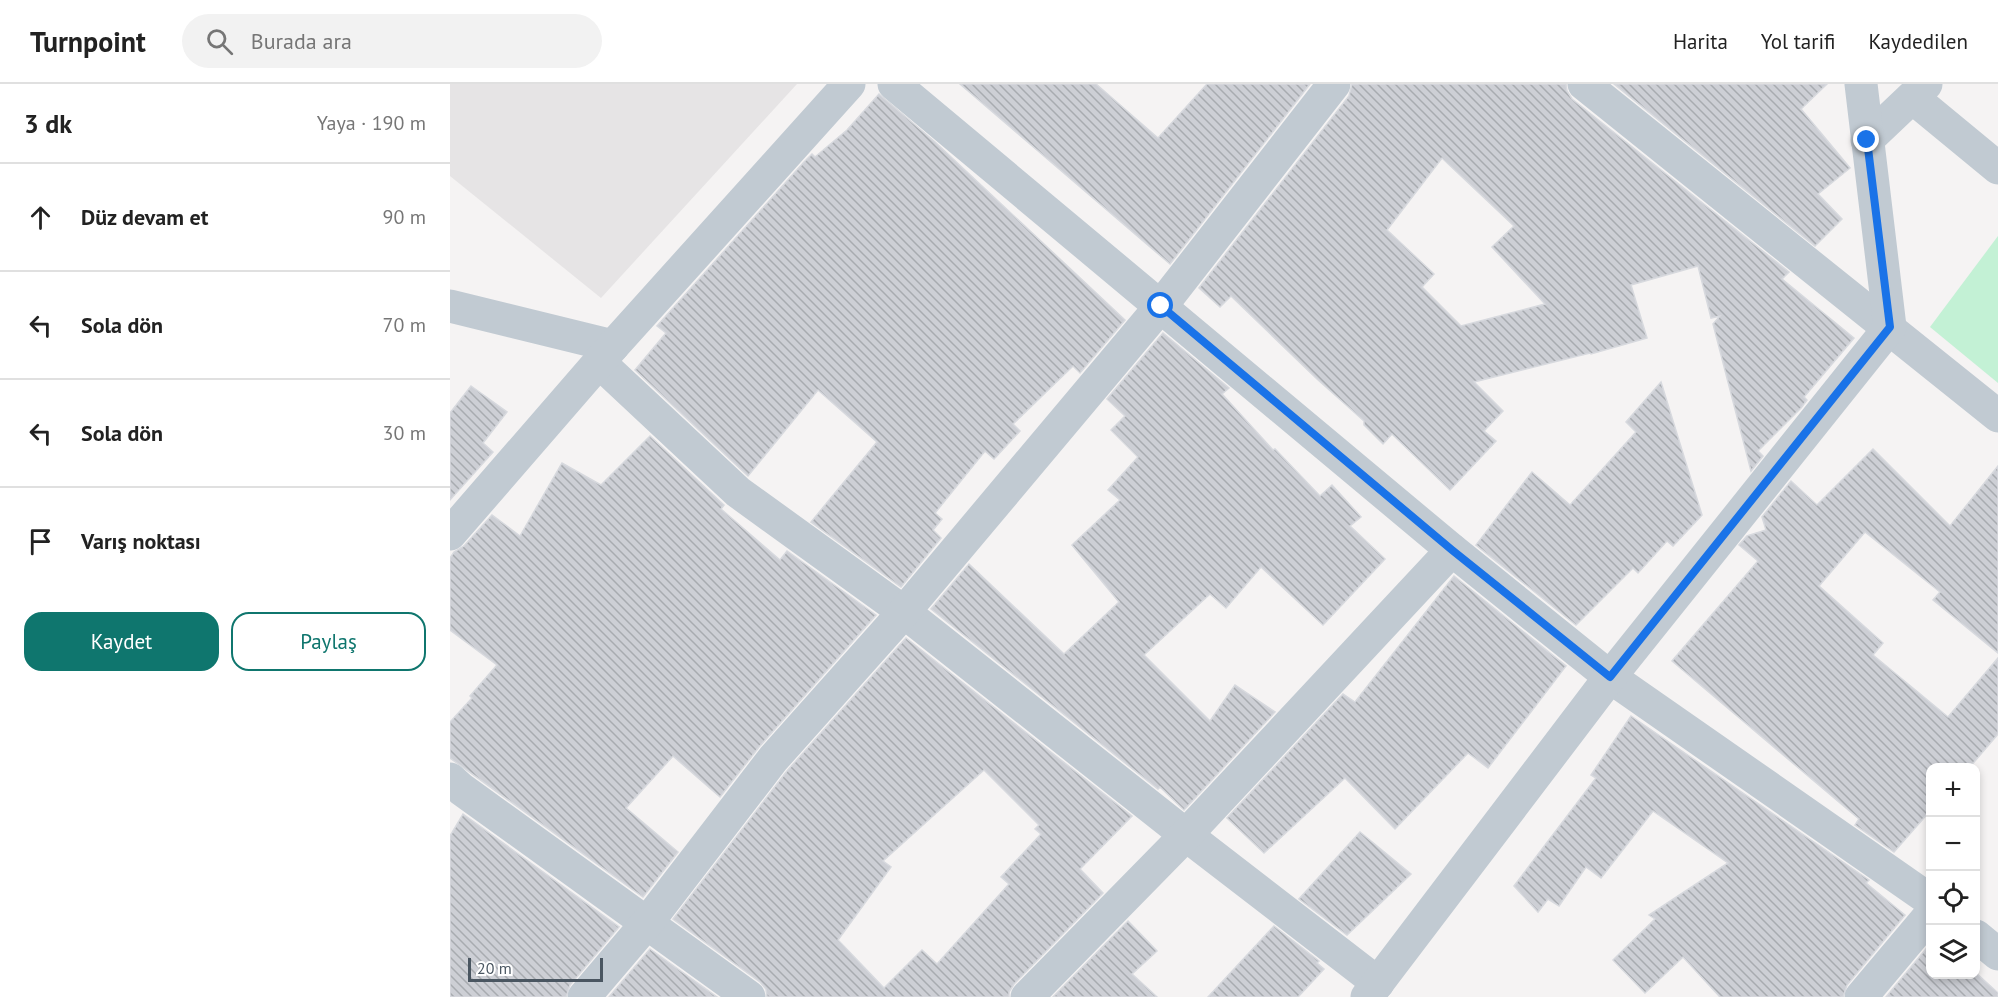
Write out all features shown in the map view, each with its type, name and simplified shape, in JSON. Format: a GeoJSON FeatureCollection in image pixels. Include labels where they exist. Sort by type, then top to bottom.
{"type":"FeatureCollection","features":[{"type":"Feature","properties":{"kind":"street"},"geometry":{"type":"LineString","coordinates":[[450,534],[606,354],[849,84]]}},
{"type":"Feature","properties":{"kind":"street"},"geometry":{"type":"LineString","coordinates":[[894,84],[1452,550],[1610,677],[1926,897]]}},
{"type":"Feature","properties":{"kind":"street"},"geometry":{"type":"LineString","coordinates":[[584,997],[647,923],[773,759],[904,612],[1161,306],[1334,84]]}},
{"type":"Feature","properties":{"kind":"street"},"geometry":{"type":"LineString","coordinates":[[1584,84],[1854,301],[1890,327],[1998,416]]}},
{"type":"Feature","properties":{"kind":"street"},"geometry":{"type":"LineString","coordinates":[[450,306],[606,354],[738,492],[904,612],[1186,835],[1373,990],[1610,677],[1890,327],[1861,84]]}},
{"type":"Feature","properties":{"kind":"street"},"geometry":{"type":"LineString","coordinates":[[1867,140],[1920,91],[1998,168]]}},
{"type":"Feature","properties":{"kind":"street"},"geometry":{"type":"LineString","coordinates":[[1027,997],[1186,835],[1452,550]]}},
{"type":"Feature","properties":{"kind":"street"},"geometry":{"type":"LineString","coordinates":[[450,779],[749,997]]}},
{"type":"Feature","properties":{"kind":"street"},"geometry":{"type":"LineString","coordinates":[[1861,997],[1926,920]]}},
{"type":"Feature","properties":{"kind":"street"},"geometry":{"type":"LineString","coordinates":[[1980,939],[1998,954]]}},
{"type":"Feature","properties":{"kind":"shaded area"},"geometry":{"type":"Polygon","coordinates":[[[450,84],[797,84],[601,298],[450,176],[450,84]]]}},
{"type":"Feature","properties":{"kind":"green space"},"geometry":{"type":"Polygon","coordinates":[[[1998,236],[1998,383],[1930,327],[1998,236]]]}},
{"type":"Feature","properties":{"kind":"building"},"geometry":{"type":"Polygon","coordinates":[[[960,84],[1096,84],[1158,138],[1207,84],[1310,84],[1170,264],[960,84]]]}},
{"type":"Feature","properties":{"kind":"building"},"geometry":{"type":"Polygon","coordinates":[[[1352,84],[1566,84],[1572,99],[1789,272],[1782,279],[1854,338],[1804,397],[1807,400],[1801,408],[1758,451],[1763,456],[1751,471],[1713,324],[1720,316],[1711,318],[1698,266],[1631,285],[1647,338],[1474,382],[1503,411],[1484,431],[1496,441],[1450,490],[1392,434],[1383,444],[1364,425],[1364,421],[1231,296],[1220,307],[1199,288],[1349,96],[1352,84]],[[1442,158],[1387,230],[1434,274],[1422,287],[1461,326],[1545,304],[1492,247],[1514,226],[1442,158]]]}},
{"type":"Feature","properties":{"kind":"building"},"geometry":{"type":"Polygon","coordinates":[[[1614,84],[1827,84],[1801,109],[1850,168],[1818,194],[1842,219],[1815,246],[1614,84]]]}},
{"type":"Feature","properties":{"kind":"building"},"geometry":{"type":"Polygon","coordinates":[[[879,94],[935,142],[1125,320],[1080,373],[1073,366],[1013,424],[1020,431],[994,459],[985,451],[935,513],[942,519],[933,530],[941,538],[901,587],[811,522],[877,442],[818,390],[748,476],[635,370],[666,333],[657,326],[804,162],[812,154],[815,157],[847,130],[879,94]]]}},
{"type":"Feature","properties":{"kind":"building"},"geometry":{"type":"Polygon","coordinates":[[[1163,333],[1229,388],[1222,394],[1273,450],[1275,449],[1320,496],[1332,485],[1361,517],[1350,526],[1385,559],[1323,625],[1261,567],[1226,608],[1210,594],[1144,655],[1210,721],[1235,685],[1275,712],[1184,810],[1160,787],[1158,789],[931,609],[969,564],[1064,654],[1119,602],[1072,545],[1120,500],[1108,490],[1138,457],[1111,430],[1125,416],[1107,399],[1163,333]]]}},
{"type":"Feature","properties":{"kind":"building"},"geometry":{"type":"Polygon","coordinates":[[[1661,382],[1702,515],[1673,546],[1667,541],[1638,573],[1633,568],[1576,625],[1476,545],[1532,472],[1570,505],[1636,432],[1626,422],[1661,382]]]}},
{"type":"Feature","properties":{"kind":"building"},"geometry":{"type":"Polygon","coordinates":[[[471,386],[507,412],[483,443],[493,452],[450,500],[450,413],[471,386]]]}},
{"type":"Feature","properties":{"kind":"building"},"geometry":{"type":"Polygon","coordinates":[[[650,436],[724,505],[721,509],[780,560],[787,551],[876,615],[759,747],[720,797],[673,756],[626,808],[678,852],[643,897],[450,758],[450,722],[497,665],[450,630],[450,558],[492,515],[520,536],[562,463],[601,485],[650,436]]]}},
{"type":"Feature","properties":{"kind":"building"},"geometry":{"type":"Polygon","coordinates":[[[1873,449],[1950,526],[1998,466],[1998,653],[1933,600],[1940,592],[1865,532],[1819,586],[1883,643],[1873,655],[1948,717],[1998,658],[1998,734],[1973,763],[1926,763],[1926,816],[1894,852],[1855,825],[1859,819],[1672,661],[1758,561],[1739,545],[1747,536],[1766,530],[1762,517],[1791,481],[1817,505],[1873,449]]]}},
{"type":"Feature","properties":{"kind":"building"},"geometry":{"type":"Polygon","coordinates":[[[1454,576],[1566,666],[1488,768],[1468,753],[1395,829],[1345,778],[1264,853],[1227,818],[1343,694],[1355,702],[1454,576]]]}},
{"type":"Feature","properties":{"kind":"building"},"geometry":{"type":"Polygon","coordinates":[[[906,638],[1132,816],[1080,869],[1103,893],[1014,984],[1009,997],[767,997],[766,989],[760,982],[673,919],[787,771],[906,638]],[[984,770],[883,861],[891,867],[838,940],[884,988],[922,950],[937,964],[1009,884],[1001,877],[1041,834],[1035,829],[1039,825],[984,770]]]}},
{"type":"Feature","properties":{"kind":"building"},"geometry":{"type":"Polygon","coordinates":[[[1631,716],[1869,880],[1866,883],[1905,915],[1847,985],[1843,997],[1720,997],[1683,957],[1645,993],[1613,960],[1655,919],[1649,915],[1728,863],[1653,811],[1601,878],[1586,867],[1559,906],[1548,899],[1538,912],[1514,886],[1596,778],[1591,775],[1631,716]]]}},
{"type":"Feature","properties":{"kind":"building"},"geometry":{"type":"Polygon","coordinates":[[[463,814],[619,927],[570,985],[566,997],[450,997],[450,836],[463,814]]]}},
{"type":"Feature","properties":{"kind":"building"},"geometry":{"type":"Polygon","coordinates":[[[1360,832],[1411,874],[1347,935],[1299,899],[1360,832]]]}},
{"type":"Feature","properties":{"kind":"building"},"geometry":{"type":"Polygon","coordinates":[[[1128,921],[1157,951],[1132,974],[1157,997],[1053,997],[1128,921]]]}},
{"type":"Feature","properties":{"kind":"building"},"geometry":{"type":"Polygon","coordinates":[[[1274,926],[1319,961],[1317,963],[1324,969],[1298,997],[1208,997],[1274,926]]]}},
{"type":"Feature","properties":{"kind":"building"},"geometry":{"type":"Polygon","coordinates":[[[650,949],[717,997],[609,997],[650,949]]]}},
{"type":"Feature","properties":{"kind":"building"},"geometry":{"type":"Polygon","coordinates":[[[1926,949],[1926,979],[1980,979],[1980,977],[1998,993],[1998,997],[1886,997],[1926,949]]]}},
{"type":"Feature","properties":{"kind":"route"},"geometry":{"type":"LineString","coordinates":[[1161,306],[1452,550],[1610,677],[1890,327],[1867,140]]}}]}
